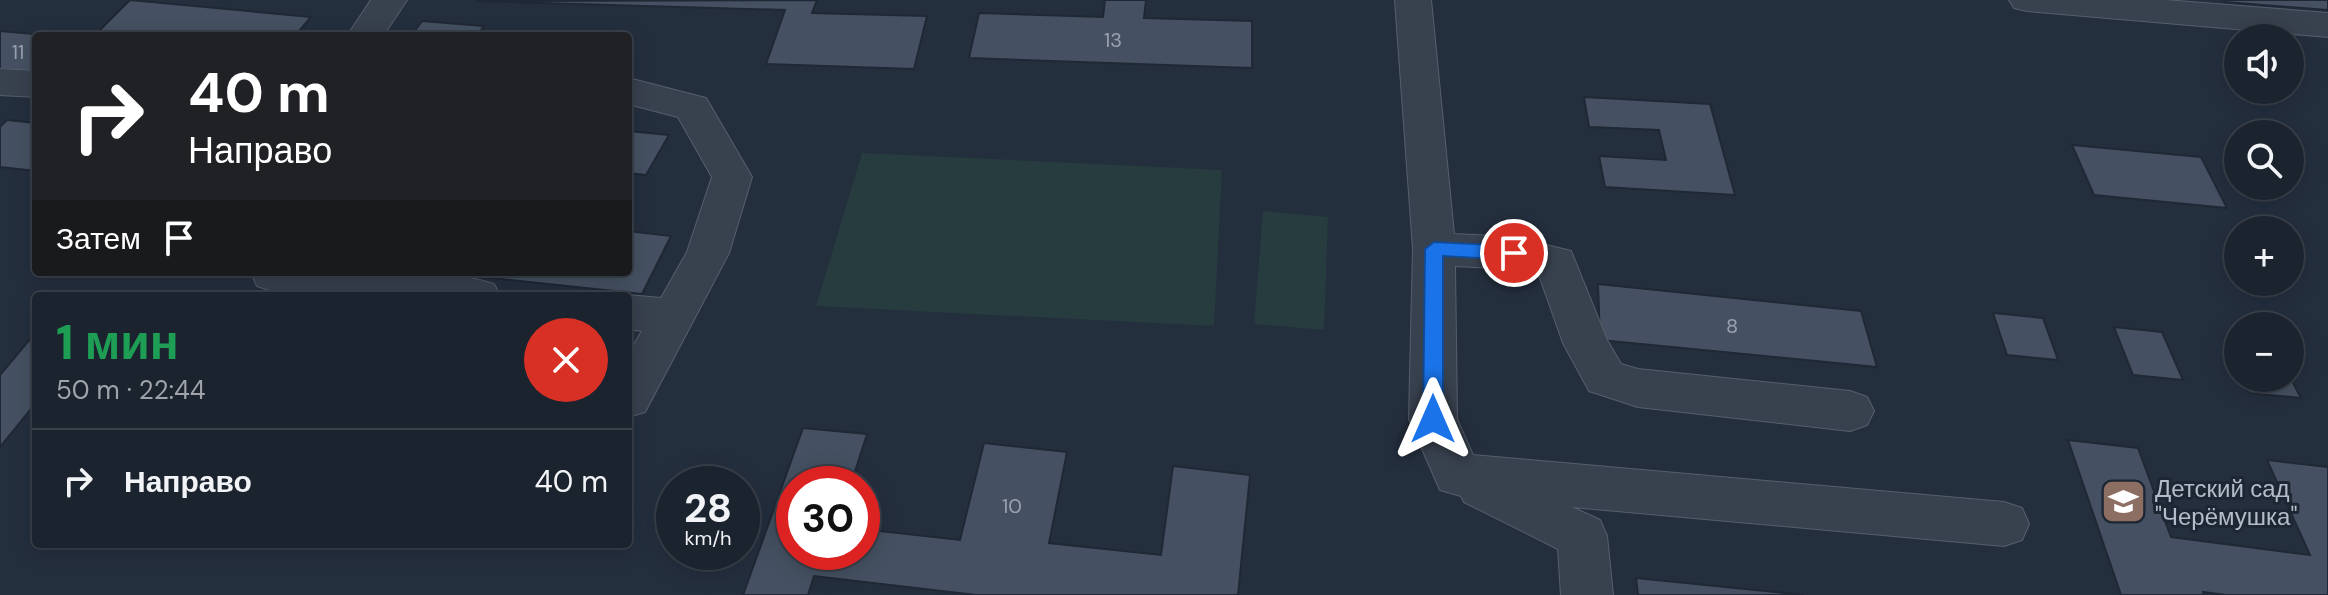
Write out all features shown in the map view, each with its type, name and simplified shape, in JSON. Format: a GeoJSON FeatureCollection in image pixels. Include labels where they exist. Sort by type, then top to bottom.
{"type":"FeatureCollection","features":[{"type":"Feature","properties":{"kind":"street"},"geometry":{"type":"LineString","coordinates":[[368,32],[389,0]]}},
{"type":"Feature","properties":{"kind":"street"},"geometry":{"type":"LineString","coordinates":[[1413,0],[1434,249],[1433,419],[1457,475],[1582,536],[1587,595]]}},
{"type":"Feature","properties":{"kind":"street"},"geometry":{"type":"LineString","coordinates":[[2027,0],[2328,25]]}},
{"type":"Feature","properties":{"kind":"street"},"geometry":{"type":"LineString","coordinates":[[0,82],[32,84]]}},
{"type":"Feature","properties":{"kind":"street"},"geometry":{"type":"LineString","coordinates":[[632,92],[692,107],[732,177],[708,253],[632,391]]}},
{"type":"Feature","properties":{"kind":"street"},"geometry":{"type":"LineString","coordinates":[[1434,249],[1514,253],[1556,263],[1586,343],[1605,378],[1638,388],[1850,411]]}},
{"type":"Feature","properties":{"kind":"street"},"geometry":{"type":"LineString","coordinates":[[291,276],[441,292]]}},
{"type":"Feature","properties":{"kind":"street"},"geometry":{"type":"LineString","coordinates":[[632,312],[672,317]]}},
{"type":"Feature","properties":{"kind":"street"},"geometry":{"type":"LineString","coordinates":[[1457,475],[2004,524]]}},
{"type":"Feature","properties":{"kind":"green space"},"geometry":{"type":"Polygon","coordinates":[[[862,153],[1222,170],[1214,326],[816,306],[862,153]]]}},
{"type":"Feature","properties":{"kind":"green space"},"geometry":{"type":"Polygon","coordinates":[[[1263,211],[1328,217],[1324,330],[1254,324],[1263,211]]]}},
{"type":"Feature","properties":{"kind":"building"},"geometry":{"type":"Polygon","coordinates":[[[130,0],[311,17],[298,32],[98,32],[130,0]]]}},
{"type":"Feature","properties":{"kind":"building"},"geometry":{"type":"Polygon","coordinates":[[[817,0],[812,13],[927,16],[914,69],[766,64],[785,10],[477,1],[817,0]]]}},
{"type":"Feature","properties":{"kind":"building"},"geometry":{"type":"Polygon","coordinates":[[[1105,0],[1146,0],[1144,18],[1252,21],[1252,68],[969,58],[979,13],[1103,17],[1105,0]]]}},
{"type":"Feature","properties":{"kind":"building"},"geometry":{"type":"Polygon","coordinates":[[[2328,0],[2328,10],[2225,2],[2328,0]]]}},
{"type":"Feature","properties":{"kind":"building"},"geometry":{"type":"Polygon","coordinates":[[[422,21],[484,26],[480,32],[414,32],[422,21]]]}},
{"type":"Feature","properties":{"kind":"building"},"geometry":{"type":"Polygon","coordinates":[[[0,31],[32,34],[32,72],[0,69],[0,31]]]}},
{"type":"Feature","properties":{"kind":"building"},"geometry":{"type":"Polygon","coordinates":[[[1584,97],[1710,104],[1735,195],[1605,187],[1599,156],[1666,160],[1659,130],[1589,127],[1584,97]]]}},
{"type":"Feature","properties":{"kind":"building"},"geometry":{"type":"Polygon","coordinates":[[[7,120],[32,123],[32,171],[0,167],[0,127],[7,120]]]}},
{"type":"Feature","properties":{"kind":"building"},"geometry":{"type":"Polygon","coordinates":[[[632,131],[669,135],[646,175],[632,173],[632,131]]]}},
{"type":"Feature","properties":{"kind":"building"},"geometry":{"type":"Polygon","coordinates":[[[2072,145],[2201,157],[2227,208],[2094,195],[2072,145]]]}},
{"type":"Feature","properties":{"kind":"building"},"geometry":{"type":"Polygon","coordinates":[[[632,231],[671,236],[642,294],[473,276],[632,276],[632,231]]]}},
{"type":"Feature","properties":{"kind":"building"},"geometry":{"type":"Polygon","coordinates":[[[1598,284],[1861,311],[1877,367],[1600,340],[1598,284]]]}},
{"type":"Feature","properties":{"kind":"building"},"geometry":{"type":"Polygon","coordinates":[[[1993,313],[2043,318],[2058,360],[2007,355],[1993,313]]]}},
{"type":"Feature","properties":{"kind":"building"},"geometry":{"type":"Polygon","coordinates":[[[2114,327],[2162,332],[2183,380],[2133,375],[2114,327]]]}},
{"type":"Feature","properties":{"kind":"building"},"geometry":{"type":"Polygon","coordinates":[[[32,337],[32,408],[0,447],[0,375],[32,337]]]}},
{"type":"Feature","properties":{"kind":"building"},"geometry":{"type":"Polygon","coordinates":[[[2298,392],[2301,398],[2249,393],[2298,392]]]}},
{"type":"Feature","properties":{"kind":"building"},"geometry":{"type":"Polygon","coordinates":[[[803,428],[867,434],[857,466],[789,466],[803,428]]]}},
{"type":"Feature","properties":{"kind":"building","name":"Детский сад \"Черёмушка\""},"geometry":{"type":"Polygon","coordinates":[[[2068,440],[2138,448],[2171,537],[2310,555],[2267,460],[2328,467],[2328,595],[2226,595],[2203,592],[2204,595],[2121,595],[2068,440]]]}},
{"type":"Feature","properties":{"kind":"building"},"geometry":{"type":"Polygon","coordinates":[[[984,443],[1067,452],[1049,543],[1161,555],[1173,466],[1250,475],[1238,595],[976,595],[814,576],[808,595],[743,595],[752,570],[760,570],[760,548],[776,503],[776,570],[880,570],[880,531],[960,540],[984,443]]]}},
{"type":"Feature","properties":{"kind":"building"},"geometry":{"type":"Polygon","coordinates":[[[1636,578],[1804,595],[1638,595],[1636,578]]]}},
{"type":"Feature","properties":{"kind":"place","name":"Детский сад \"Черёмушка\""},"geometry":{"type":"Point","coordinates":[2124,502]}},
{"type":"Feature","properties":{"kind":"route"},"geometry":{"type":"LineString","coordinates":[[1433,419],[1434,249],[1514,253]]}}]}
